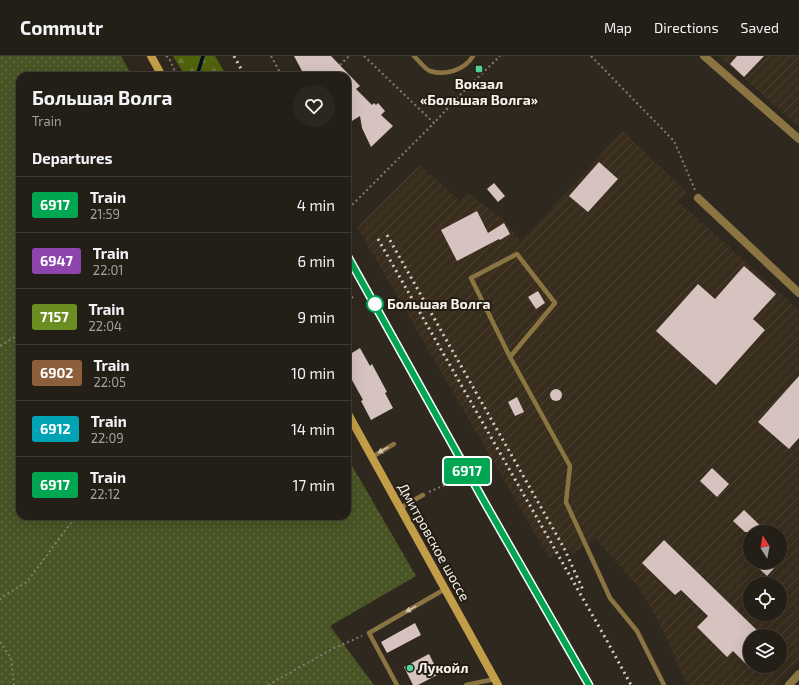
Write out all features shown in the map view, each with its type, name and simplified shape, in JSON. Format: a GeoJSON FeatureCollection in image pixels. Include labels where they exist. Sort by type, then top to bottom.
{"type":"FeatureCollection","features":[{"type":"Feature","properties":{"kind":"main road"},"geometry":{"type":"LineString","coordinates":[[151,56],[160,72]]}},
{"type":"Feature","properties":{"kind":"main road","name":"Дмитровское шоссе"},"geometry":{"type":"LineString","coordinates":[[351,419],[497,682]]}},
{"type":"Feature","properties":{"kind":"street"},"geometry":{"type":"LineString","coordinates":[[704,56],[799,139]]}},
{"type":"Feature","properties":{"kind":"street"},"geometry":{"type":"LineString","coordinates":[[698,198],[799,293]]}},
{"type":"Feature","properties":{"kind":"street"},"geometry":{"type":"LineString","coordinates":[[790,685],[799,674]]}},
{"type":"Feature","properties":{"kind":"lane"},"geometry":{"type":"LineString","coordinates":[[414,56],[429,71],[444,73],[458,70],[471,60],[473,56]]}},
{"type":"Feature","properties":{"kind":"lane"},"geometry":{"type":"LineString","coordinates":[[510,357],[555,303],[517,254],[471,278],[510,357],[570,466],[566,502],[610,598],[637,631],[664,685]]}},
{"type":"Feature","properties":{"kind":"lane"},"geometry":{"type":"LineString","coordinates":[[372,457],[394,444]]}},
{"type":"Feature","properties":{"kind":"lane"},"geometry":{"type":"LineString","coordinates":[[400,508],[423,495]]}},
{"type":"Feature","properties":{"kind":"lane"},"geometry":{"type":"LineString","coordinates":[[397,685],[369,633],[445,590]]}},
{"type":"Feature","properties":{"kind":"lane"},"geometry":{"type":"LineString","coordinates":[[466,685],[497,682]]}},
{"type":"Feature","properties":{"kind":"path"},"geometry":{"type":"LineString","coordinates":[[271,56],[280,72]]}},
{"type":"Feature","properties":{"kind":"path"},"geometry":{"type":"LineString","coordinates":[[364,56],[434,123]]}},
{"type":"Feature","properties":{"kind":"path"},"geometry":{"type":"LineString","coordinates":[[351,206],[500,56]]}},
{"type":"Feature","properties":{"kind":"path"},"geometry":{"type":"LineString","coordinates":[[591,56],[674,141],[698,198]]}},
{"type":"Feature","properties":{"kind":"path"},"geometry":{"type":"LineString","coordinates":[[169,57],[176,72]]}},
{"type":"Feature","properties":{"kind":"path"},"geometry":{"type":"LineString","coordinates":[[340,65],[347,57]]}},
{"type":"Feature","properties":{"kind":"path"},"geometry":{"type":"LineString","coordinates":[[351,298],[356,296]]}},
{"type":"Feature","properties":{"kind":"path"},"geometry":{"type":"LineString","coordinates":[[0,346],[16,336]]}},
{"type":"Feature","properties":{"kind":"path"},"geometry":{"type":"LineString","coordinates":[[423,495],[458,479]]}},
{"type":"Feature","properties":{"kind":"path"},"geometry":{"type":"LineString","coordinates":[[0,600],[2,597],[27,582],[73,520]]}},
{"type":"Feature","properties":{"kind":"path"},"geometry":{"type":"LineString","coordinates":[[268,685],[334,648],[369,633]]}},
{"type":"Feature","properties":{"kind":"path"},"geometry":{"type":"LineString","coordinates":[[0,642],[11,658],[14,685]]}},
{"type":"Feature","properties":{"kind":"shaded area"},"geometry":{"type":"Polygon","coordinates":[[[719,56],[799,56],[799,127],[719,56]]]}},
{"type":"Feature","properties":{"kind":"shaded area"},"geometry":{"type":"Polygon","coordinates":[[[623,131],[688,193],[678,201],[799,310],[799,661],[777,685],[687,685],[661,626],[638,587],[596,539],[571,554],[567,547],[549,558],[357,227],[420,165],[460,201],[468,193],[504,220],[521,241],[623,131]]]}},
{"type":"Feature","properties":{"kind":"green space"},"geometry":{"type":"Polygon","coordinates":[[[0,56],[121,56],[130,72],[16,72],[16,520],[351,520],[351,464],[416,576],[330,626],[374,685],[0,685],[0,56]]]}},
{"type":"Feature","properties":{"kind":"green space"},"geometry":{"type":"Polygon","coordinates":[[[173,56],[215,56],[225,72],[183,72],[173,56]]]}},
{"type":"Feature","properties":{"kind":"building"},"geometry":{"type":"Polygon","coordinates":[[[294,56],[331,56],[346,72],[302,72],[294,56]]]}},
{"type":"Feature","properties":{"kind":"building"},"geometry":{"type":"Polygon","coordinates":[[[737,56],[764,56],[744,77],[730,64],[737,56]]]}},
{"type":"Feature","properties":{"kind":"building"},"geometry":{"type":"Polygon","coordinates":[[[351,77],[360,86],[356,89],[372,105],[374,103],[376,105],[378,103],[385,111],[381,115],[393,126],[371,147],[362,128],[360,116],[351,122],[351,77]]]}},
{"type":"Feature","properties":{"kind":"building"},"geometry":{"type":"Polygon","coordinates":[[[599,162],[618,179],[588,212],[569,196],[599,162]]]}},
{"type":"Feature","properties":{"kind":"building"},"geometry":{"type":"Polygon","coordinates":[[[494,183],[505,196],[498,202],[487,189],[494,183]]]}},
{"type":"Feature","properties":{"kind":"building"},"geometry":{"type":"Polygon","coordinates":[[[477,211],[488,233],[504,223],[510,234],[457,261],[441,230],[477,211]]]}},
{"type":"Feature","properties":{"kind":"building"},"geometry":{"type":"Polygon","coordinates":[[[744,266],[776,294],[753,319],[765,330],[716,385],[656,331],[698,284],[715,299],[744,266]]]}},
{"type":"Feature","properties":{"kind":"building"},"geometry":{"type":"Polygon","coordinates":[[[538,291],[545,303],[536,309],[528,297],[538,291]]]}},
{"type":"Feature","properties":{"kind":"building"},"geometry":{"type":"Polygon","coordinates":[[[360,348],[370,366],[372,364],[387,392],[385,393],[393,408],[371,420],[361,401],[363,400],[351,380],[351,354],[360,348]]]}},
{"type":"Feature","properties":{"kind":"building"},"geometry":{"type":"Polygon","coordinates":[[[799,376],[799,438],[789,449],[758,422],[799,376]]]}},
{"type":"Feature","properties":{"kind":"building"},"geometry":{"type":"Polygon","coordinates":[[[554,389],[558,389],[562,395],[558,401],[554,401],[550,397],[550,393],[554,389]]]}},
{"type":"Feature","properties":{"kind":"building"},"geometry":{"type":"Polygon","coordinates":[[[517,397],[524,412],[515,416],[508,402],[517,397]]]}},
{"type":"Feature","properties":{"kind":"building"},"geometry":{"type":"Polygon","coordinates":[[[712,468],[729,484],[717,497],[700,481],[712,468]]]}},
{"type":"Feature","properties":{"kind":"building"},"geometry":{"type":"Polygon","coordinates":[[[744,510],[760,525],[743,525],[743,530],[733,521],[744,510]]]}},
{"type":"Feature","properties":{"kind":"building"},"geometry":{"type":"Polygon","coordinates":[[[664,540],[743,617],[743,621],[748,621],[756,629],[743,629],[743,661],[733,651],[727,657],[697,627],[708,616],[681,590],[675,595],[642,563],[664,540]]]}},
{"type":"Feature","properties":{"kind":"building"},"geometry":{"type":"Polygon","coordinates":[[[760,569],[774,569],[767,576],[760,569]]]}},
{"type":"Feature","properties":{"kind":"building"},"geometry":{"type":"Polygon","coordinates":[[[415,623],[421,635],[387,653],[381,642],[415,623]]]}},
{"type":"Feature","properties":{"kind":"building"},"geometry":{"type":"Polygon","coordinates":[[[429,654],[439,674],[418,685],[413,685],[404,667],[429,654]]]}},
{"type":"Feature","properties":{"kind":"waterway"},"geometry":{"type":"LineString","coordinates":[[198,72],[203,56]]}},
{"type":"Feature","properties":{"kind":"railway"},"geometry":{"type":"LineString","coordinates":[[234,56],[243,72]]}},
{"type":"Feature","properties":{"kind":"railway"},"geometry":{"type":"LineString","coordinates":[[387,235],[564,548],[583,590]]}},
{"type":"Feature","properties":{"kind":"railway"},"geometry":{"type":"LineString","coordinates":[[378,239],[631,685]]}},
{"type":"Feature","properties":{"kind":"railway"},"geometry":{"type":"LineString","coordinates":[[351,262],[485,503],[589,685]]}},
{"type":"Feature","properties":{"kind":"train","name":"6917"},"geometry":{"type":"LineString","coordinates":[[351,262],[485,503],[589,685]]}},
{"type":"Feature","properties":{"kind":"place","name":"Вокзал «Большая Волга»"},"geometry":{"type":"Point","coordinates":[479,69]}},
{"type":"Feature","properties":{"kind":"place","name":"Большая Волга"},"geometry":{"type":"Point","coordinates":[375,304]}},
{"type":"Feature","properties":{"kind":"place","name":"Лукойл"},"geometry":{"type":"Point","coordinates":[410,668]}}]}
